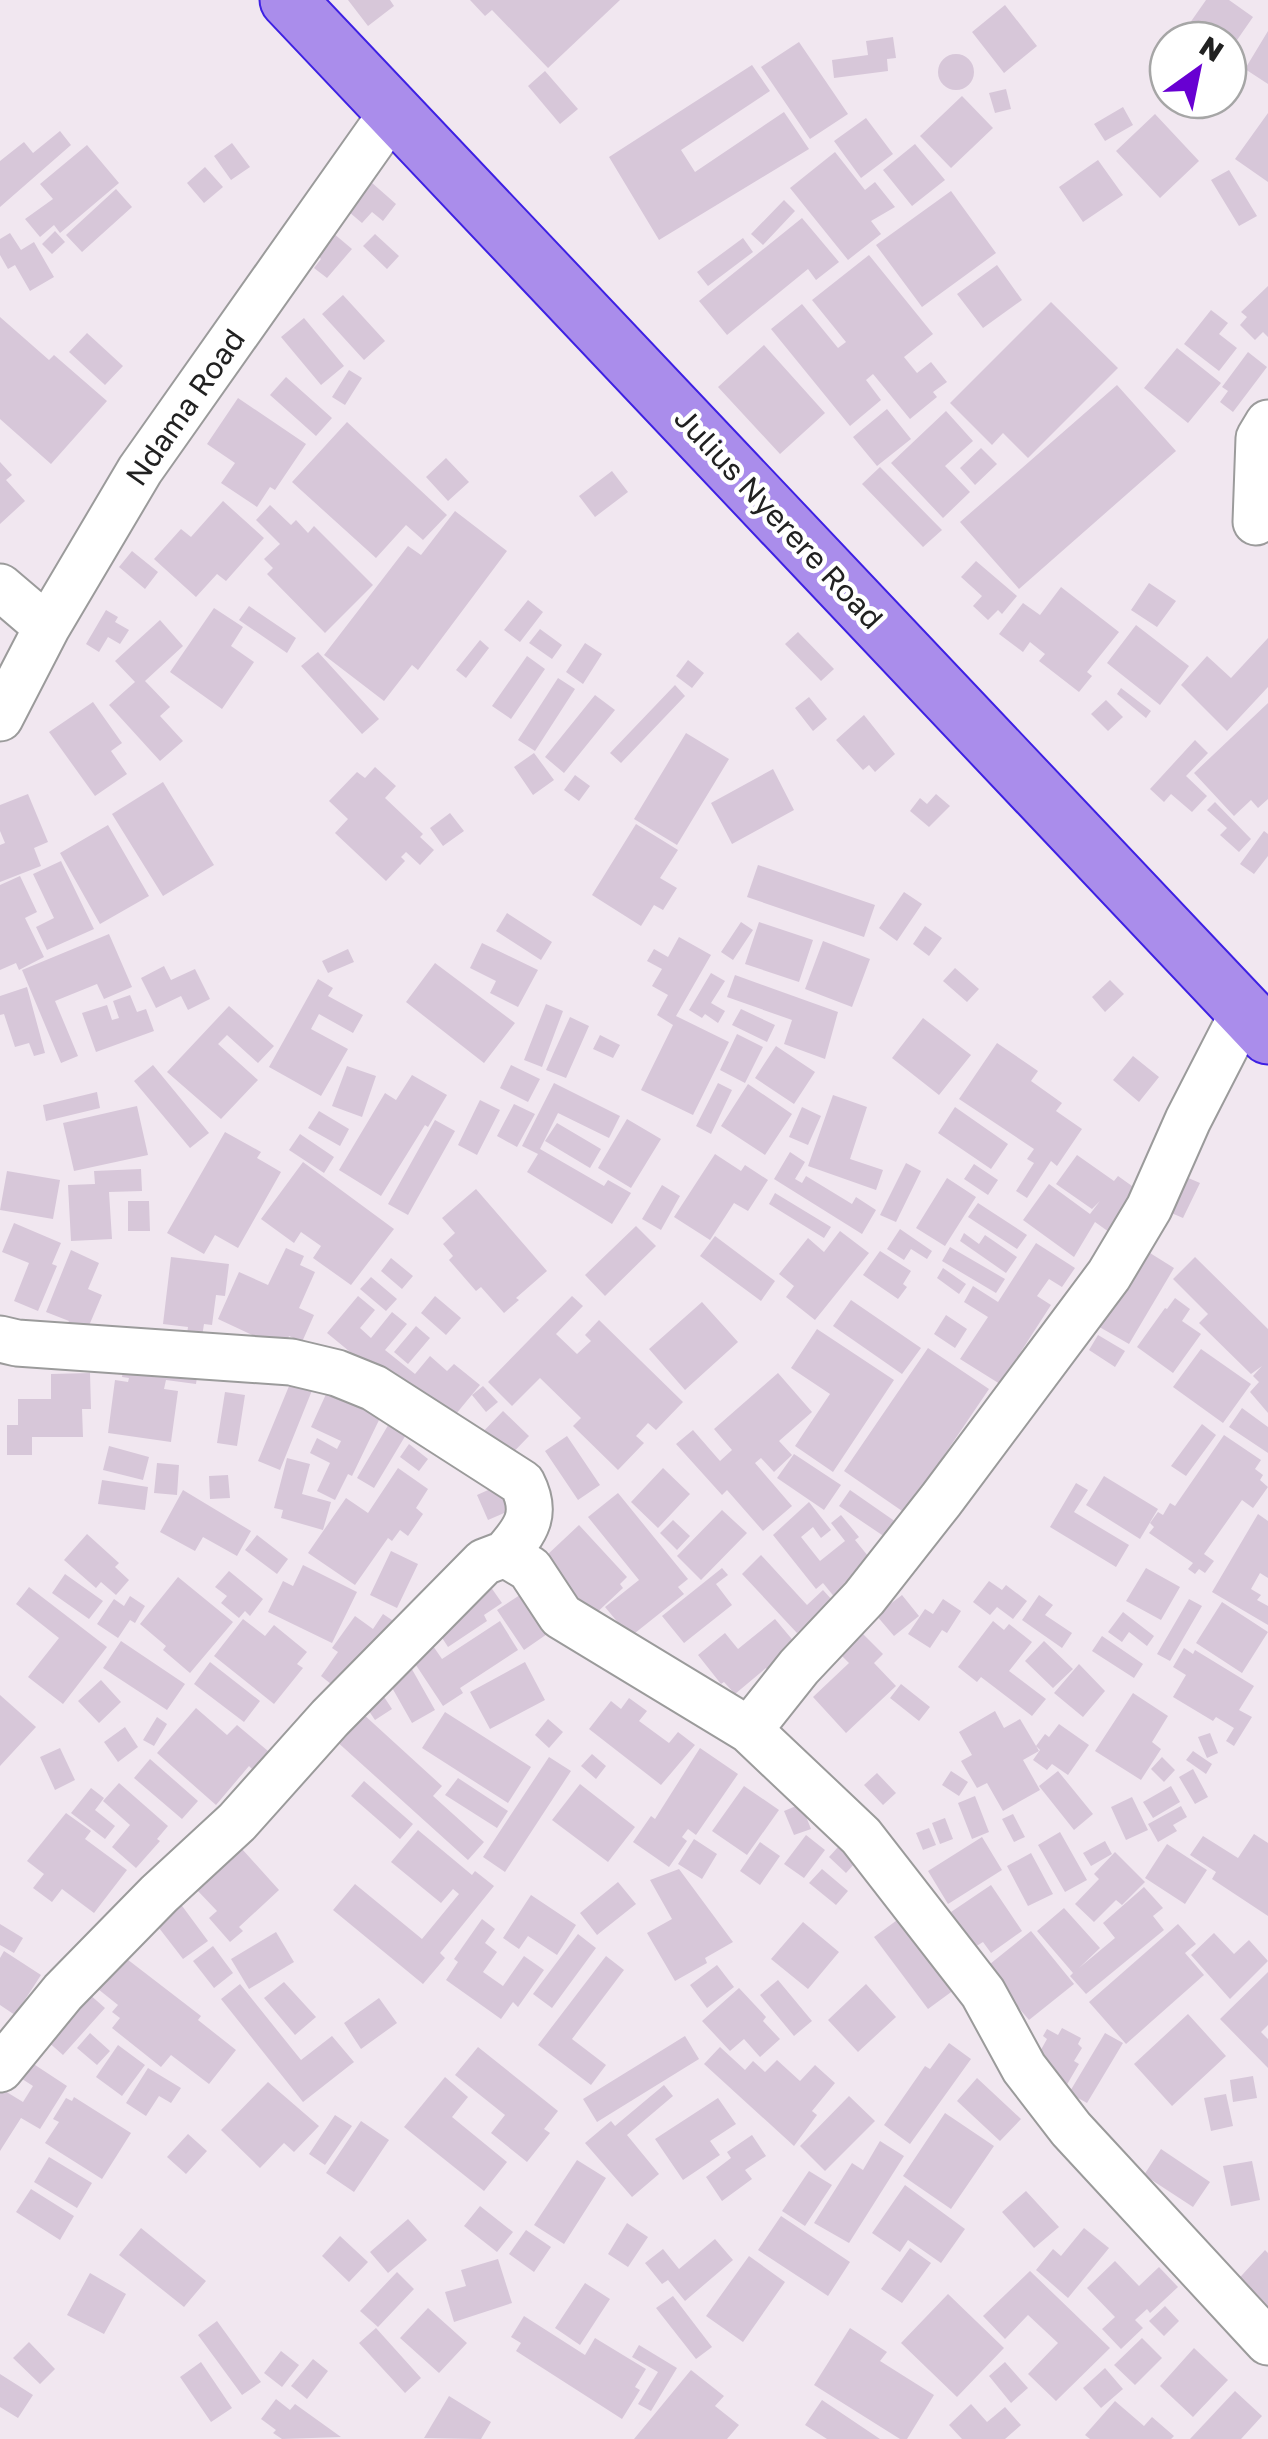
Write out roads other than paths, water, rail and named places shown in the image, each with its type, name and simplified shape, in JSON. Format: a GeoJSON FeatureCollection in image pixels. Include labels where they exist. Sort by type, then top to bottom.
{"type":"FeatureCollection","features":[{"type":"Feature","properties":{"kind":"highway","name":"Julius Nyerere Road"},"geometry":{"type":"LineString","coordinates":[[288,0],[1256,1023]]}},
{"type":"Feature","properties":{"kind":"street","name":"Ndama Road"},"geometry":{"type":"LineString","coordinates":[[0,718],[47,627],[140,470],[394,110]]}},
{"type":"Feature","properties":{"kind":"street"},"geometry":{"type":"LineString","coordinates":[[1256,522],[1258,438],[1268,423]]}},
{"type":"Feature","properties":{"kind":"street"},"geometry":{"type":"LineString","coordinates":[[0,587],[47,627]]}},
{"type":"Feature","properties":{"kind":"street"},"geometry":{"type":"LineString","coordinates":[[748,1730],[798,1667],[864,1598],[1108,1275],[1149,1208],[1188,1120],[1256,1023]]}},
{"type":"Feature","properties":{"kind":"street"},"geometry":{"type":"LineString","coordinates":[[0,1338],[17,1343],[292,1362],[337,1373],[374,1388],[522,1483],[529,1496],[528,1527],[506,1554],[484,1562],[330,1718],[238,1822],[159,1894],[63,1992],[0,2069]]}},
{"type":"Feature","properties":{"kind":"street"},"geometry":{"type":"LineString","coordinates":[[506,1554],[530,1569],[561,1616],[748,1730],[861,1836],[982,1994],[1024,2068],[1071,2129],[1268,2342]]}}]}
